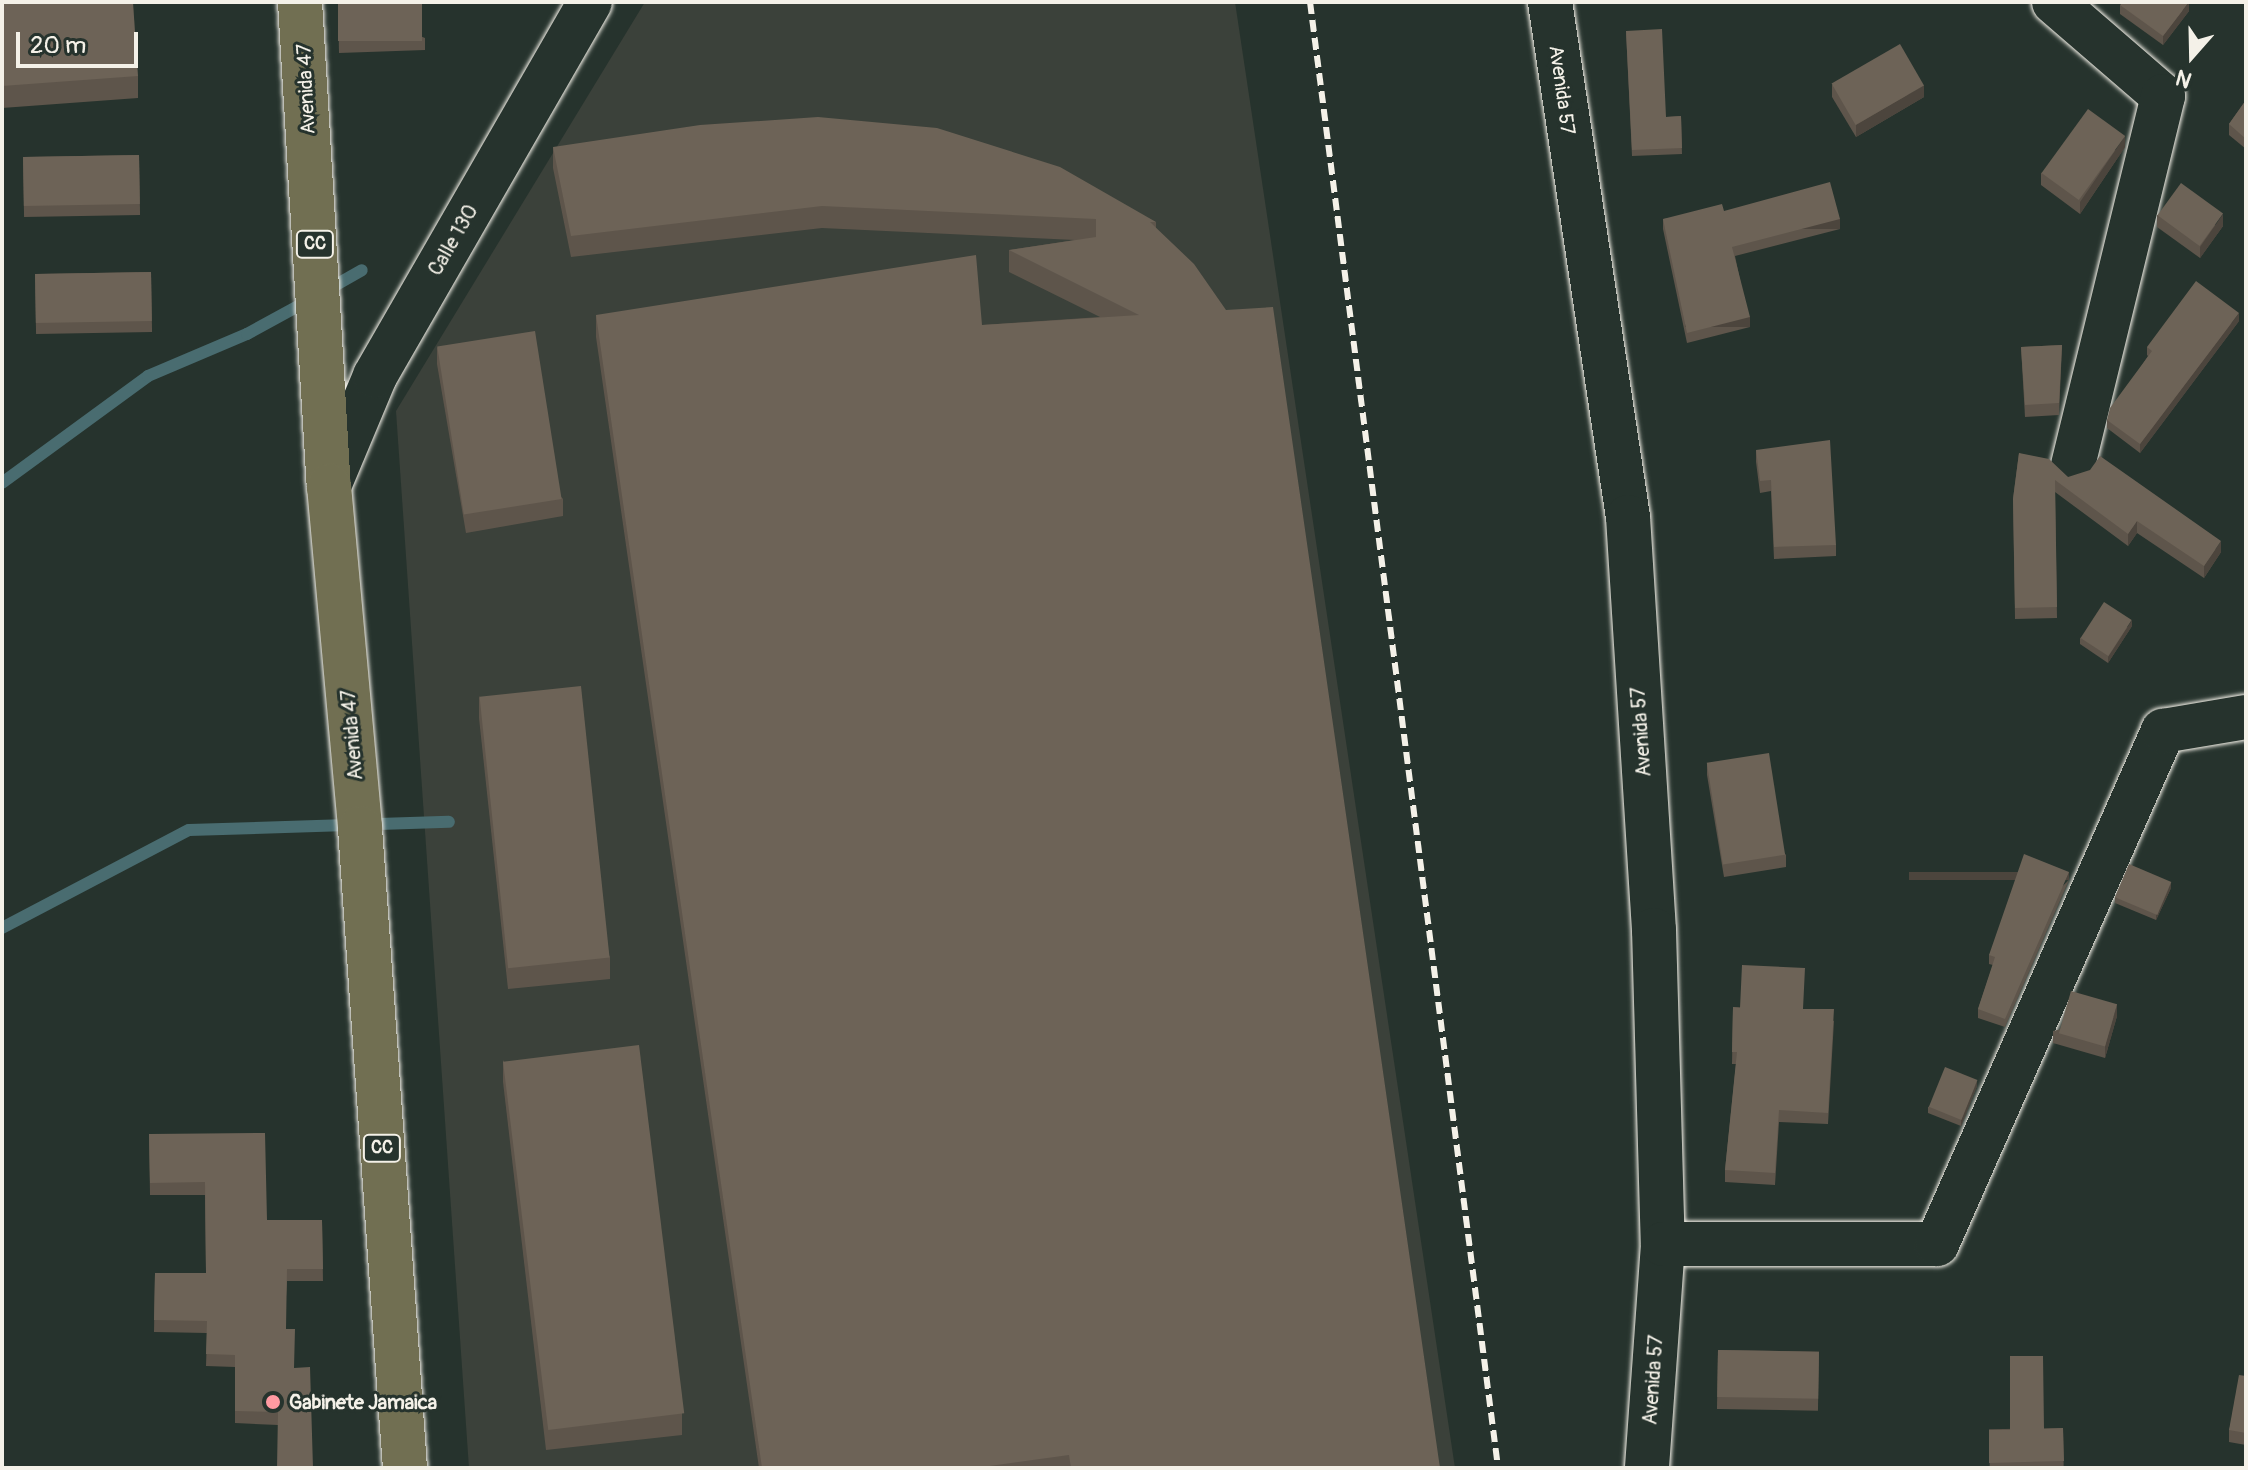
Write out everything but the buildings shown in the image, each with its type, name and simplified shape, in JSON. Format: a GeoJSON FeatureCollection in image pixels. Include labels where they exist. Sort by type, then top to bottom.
{"type":"FeatureCollection","features":[{"type":"Feature","properties":{"kind":"main road","name":"Avenida 47"},"geometry":{"type":"LineString","coordinates":[[300,2],[329,486],[359,825],[405,1468]]}},
{"type":"Feature","properties":{"kind":"street","name":"Calle 130"},"geometry":{"type":"LineString","coordinates":[[329,486],[375,376],[590,2]]}},
{"type":"Feature","properties":{"kind":"street","name":"Avenida 57"},"geometry":{"type":"LineString","coordinates":[[1550,2],[1628,517],[1654,930],[1663,1244],[1647,1468]]}},
{"type":"Feature","properties":{"kind":"street"},"geometry":{"type":"LineString","coordinates":[[2065,5],[2163,96],[2073,464]]}},
{"type":"Feature","properties":{"kind":"street"},"geometry":{"type":"LineString","coordinates":[[1663,1244],[1937,1244],[2163,731],[2246,717]]}},
{"type":"Feature","properties":{"kind":"shaded area"},"geometry":{"type":"Polygon","coordinates":[[[645,2],[1235,2],[1455,1468],[469,1468],[396,411],[645,2]]]}},
{"type":"Feature","properties":{"kind":"waterway"},"geometry":{"type":"LineString","coordinates":[[327,290],[362,270]]}},
{"type":"Feature","properties":{"kind":"waterway"},"geometry":{"type":"LineString","coordinates":[[2,483],[148,376],[247,334],[311,299]]}},
{"type":"Feature","properties":{"kind":"waterway"},"geometry":{"type":"LineString","coordinates":[[2,928],[189,830],[449,822]]}},
{"type":"Feature","properties":{"kind":"railway"},"geometry":{"type":"LineString","coordinates":[[1310,2],[1498,1468]]}},
{"type":"Feature","properties":{"kind":"place","name":"Gabinete Jamaica"},"geometry":{"type":"Point","coordinates":[273,1402]}}]}
